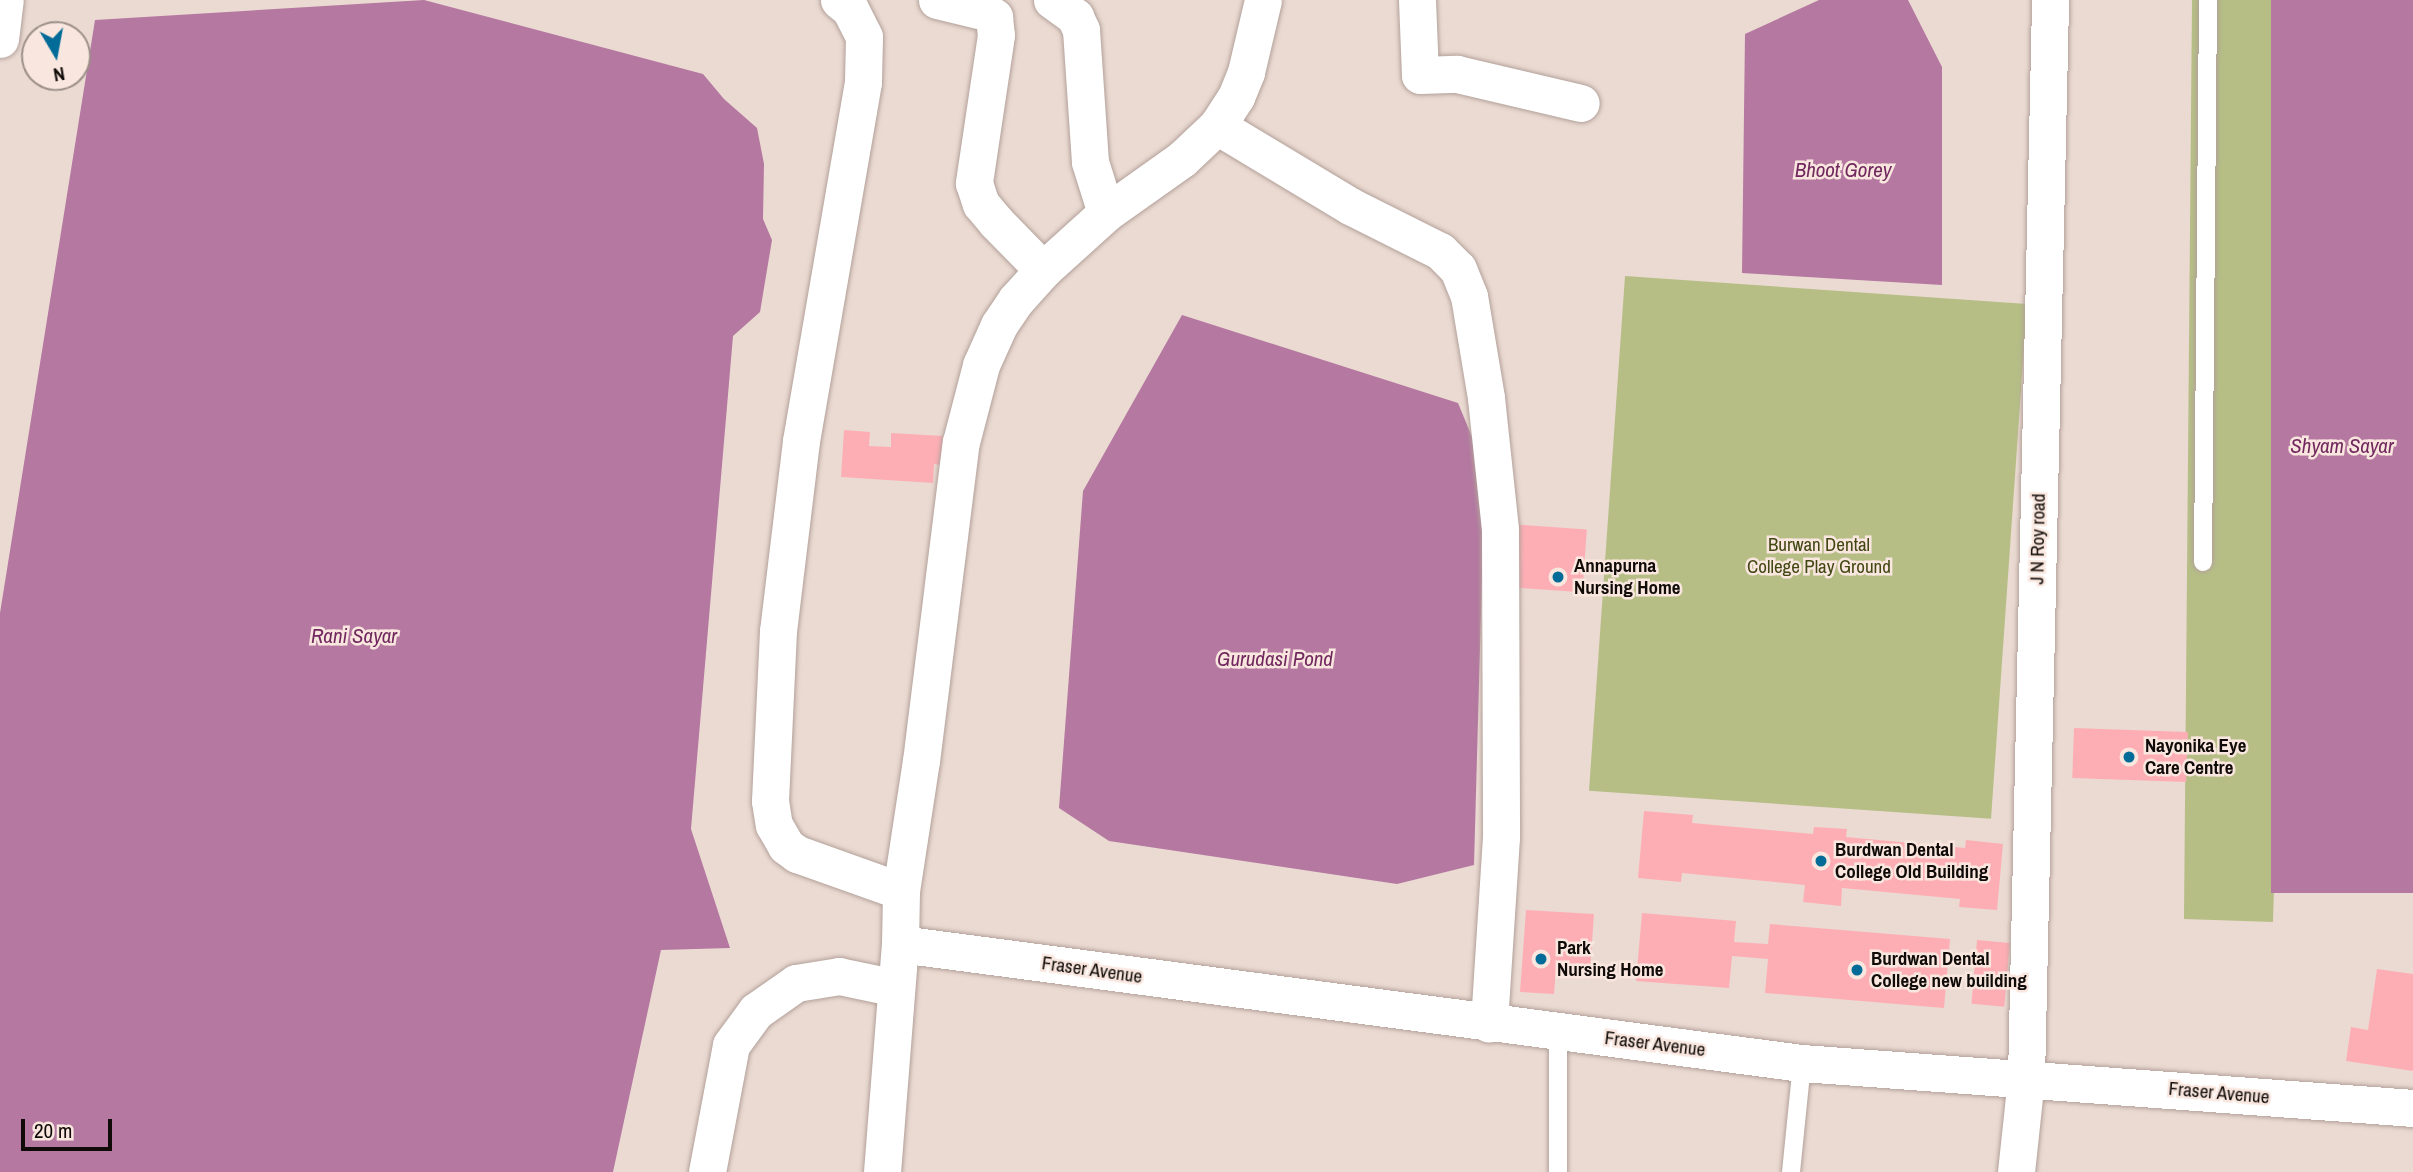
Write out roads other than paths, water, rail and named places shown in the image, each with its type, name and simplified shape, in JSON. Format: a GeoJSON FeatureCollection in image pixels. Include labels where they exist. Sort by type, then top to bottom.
{"type":"FeatureCollection","features":[{"type":"Feature","properties":{"kind":"street"},"geometry":{"type":"LineString","coordinates":[[0,39],[5,0]]}},
{"type":"Feature","properties":{"kind":"street"},"geometry":{"type":"LineString","coordinates":[[937,0],[988,12],[999,8],[974,183],[981,204],[988,213],[1043,270]]}},
{"type":"Feature","properties":{"kind":"street"},"geometry":{"type":"LineString","coordinates":[[1052,0],[1075,17],[1082,30],[1090,162],[1106,213]]}},
{"type":"Feature","properties":{"kind":"street"},"geometry":{"type":"LineString","coordinates":[[882,1172],[900,944],[901,891],[921,761],[961,442],[981,365],[999,325],[1016,300],[1043,270],[1106,213],[1182,159],[1217,126],[1236,97],[1246,72],[1263,0]]}},
{"type":"Feature","properties":{"kind":"street"},"geometry":{"type":"LineString","coordinates":[[1417,0],[1420,75],[1457,74],[1581,103]]}},
{"type":"Feature","properties":{"kind":"street","name":"J N Roy road"},"geometry":{"type":"LineString","coordinates":[[2016,1172],[2026,1078],[2050,0]]}},
{"type":"Feature","properties":{"kind":"street"},"geometry":{"type":"LineString","coordinates":[[849,3],[864,37],[863,82],[799,454],[778,631],[770,801],[774,825],[786,846],[797,854],[901,891]]}},
{"type":"Feature","properties":{"kind":"street"},"geometry":{"type":"LineString","coordinates":[[1217,126],[1350,206],[1440,251],[1458,270],[1469,296],[1486,398],[1500,530],[1501,837],[1489,1024]]}},
{"type":"Feature","properties":{"kind":"street","name":"Fraser Avenue"},"geometry":{"type":"LineString","coordinates":[[900,944],[1489,1024],[1802,1063],[2413,1108]]}},
{"type":"Feature","properties":{"kind":"street"},"geometry":{"type":"LineString","coordinates":[[707,1172],[731,1045],[756,1011],[796,983],[839,976],[896,988]]}},
{"type":"Feature","properties":{"kind":"lane"},"geometry":{"type":"LineString","coordinates":[[2203,562],[2208,0]]}},
{"type":"Feature","properties":{"kind":"lane"},"geometry":{"type":"LineString","coordinates":[[1558,1032],[1558,1172]]}},
{"type":"Feature","properties":{"kind":"lane"},"geometry":{"type":"LineString","coordinates":[[1791,1172],[1802,1063]]}},
{"type":"Feature","properties":{"kind":"water","name":"Rani Sayar"},"geometry":{"type":"Polygon","coordinates":[[[424,0],[703,74],[724,99],[757,128],[764,164],[763,219],[772,240],[760,312],[733,336],[691,829],[730,948],[661,950],[613,1172],[0,1172],[0,613],[84,91],[91,91],[91,45],[95,20],[424,0]]]}},
{"type":"Feature","properties":{"kind":"water","name":"Bhoot Gorey"},"geometry":{"type":"Polygon","coordinates":[[[1819,0],[1908,0],[1942,67],[1942,285],[1742,273],[1745,34],[1819,0]]]}},
{"type":"Feature","properties":{"kind":"water","name":"Shyam Sayar"},"geometry":{"type":"Polygon","coordinates":[[[2271,0],[2413,0],[2413,893],[2271,893],[2271,0]]]}},
{"type":"Feature","properties":{"kind":"water","name":"Gurudasi Pond"},"geometry":{"type":"Polygon","coordinates":[[[1182,315],[1458,403],[1485,468],[1474,865],[1397,884],[1109,841],[1059,808],[1083,491],[1182,315]]]}},
{"type":"Feature","properties":{"kind":"place","name":"Annapurna Nursing Home"},"geometry":{"type":"Point","coordinates":[1558,577]}},
{"type":"Feature","properties":{"kind":"place","name":"Nayonika Eye Care Centre"},"geometry":{"type":"Point","coordinates":[2129,757]}},
{"type":"Feature","properties":{"kind":"place","name":"Burdwan Dental College Old Building"},"geometry":{"type":"Point","coordinates":[1821,861]}},
{"type":"Feature","properties":{"kind":"place","name":"Park Nursing Home"},"geometry":{"type":"Point","coordinates":[1541,959]}},
{"type":"Feature","properties":{"kind":"place","name":"Burdwan Dental College new building"},"geometry":{"type":"Point","coordinates":[1857,970]}},
{"type":"Feature","properties":{"kind":"park label","name":"Burwan Dental College Play Ground"},"geometry":{"type":"Point","coordinates":[1819,556]}}]}
